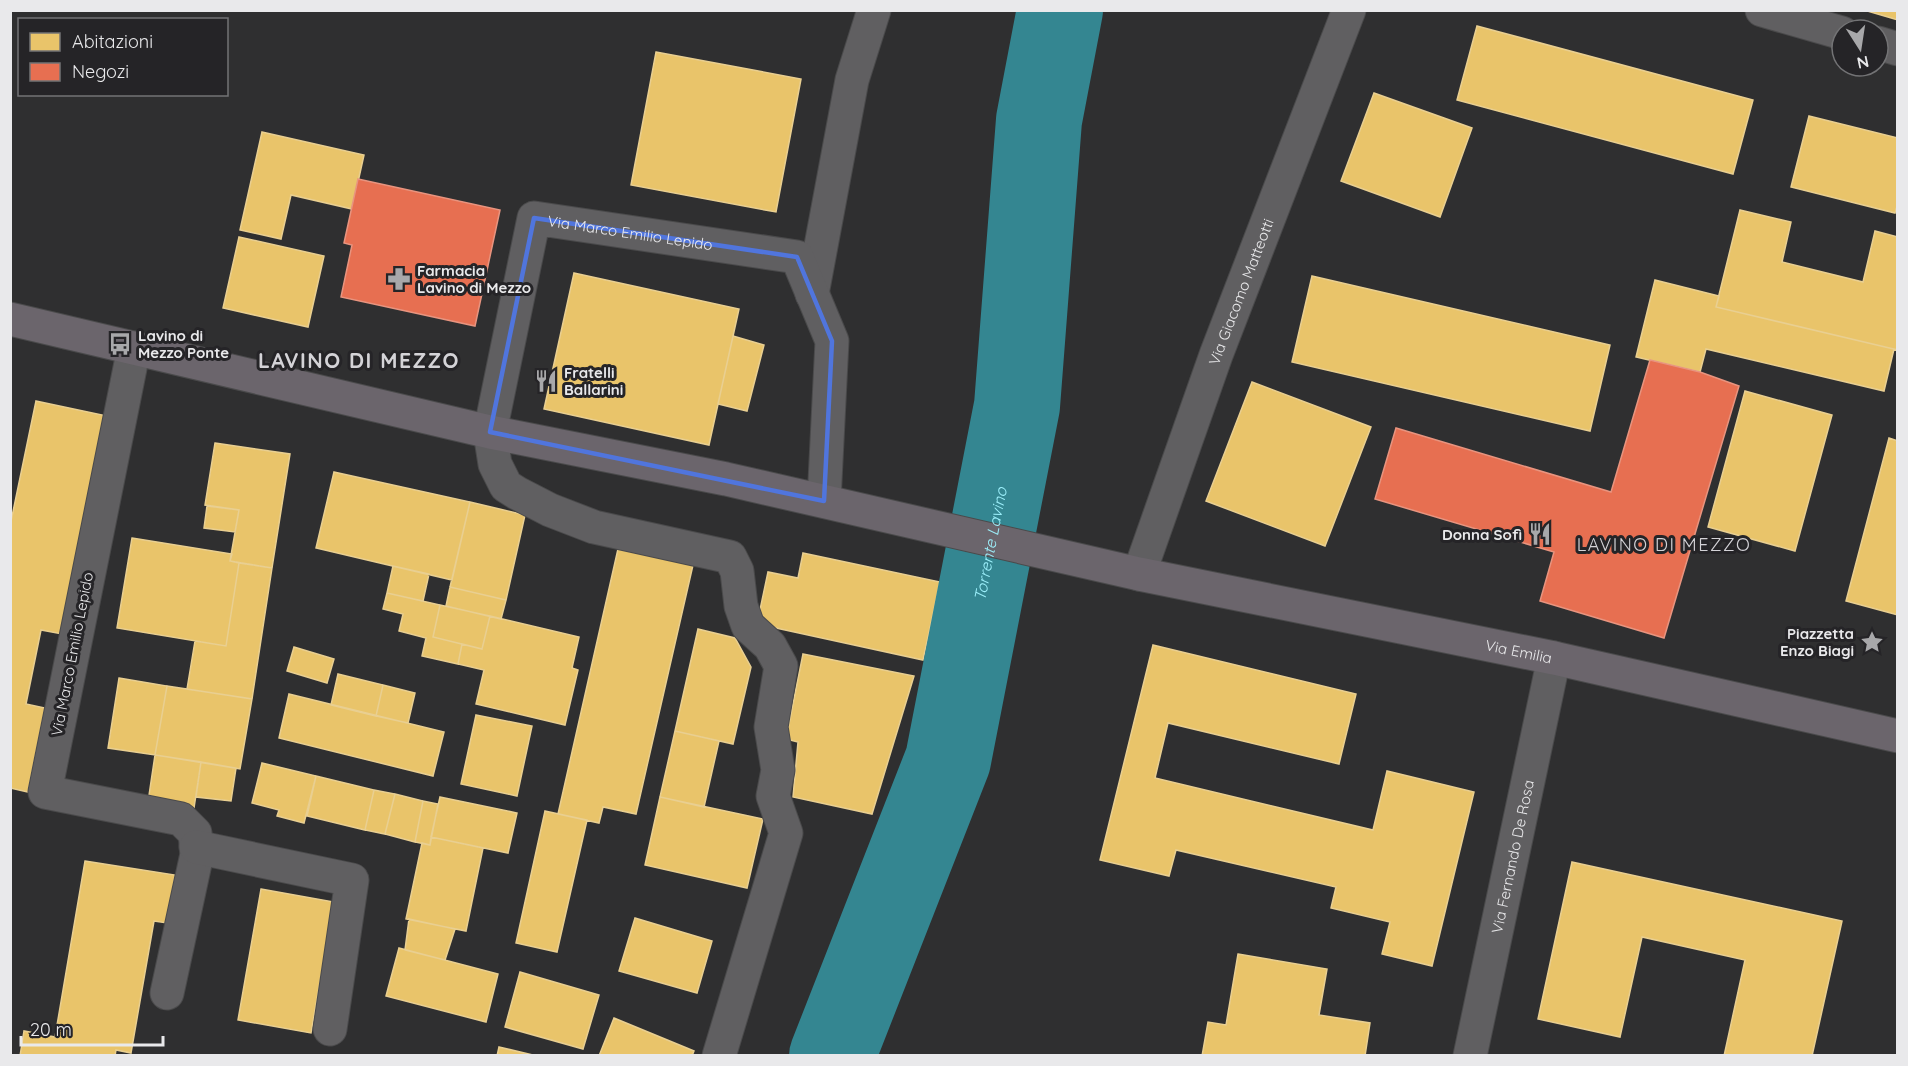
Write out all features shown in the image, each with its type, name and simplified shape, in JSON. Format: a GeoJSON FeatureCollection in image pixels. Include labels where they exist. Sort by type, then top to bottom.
{"type":"FeatureCollection","features":[{"type":"Feature","properties":{"kind":"main road"},"geometry":{"type":"LineString","coordinates":[[10,319],[490,432],[611,455],[824,501],[1139,574]]}},
{"type":"Feature","properties":{"kind":"main road","name":"Via Emilia"},"geometry":{"type":"LineString","coordinates":[[1139,574],[1554,658],[1898,736]]}},
{"type":"Feature","properties":{"kind":"street"},"geometry":{"type":"LineString","coordinates":[[812,294],[852,80],[874,10]]}},
{"type":"Feature","properties":{"kind":"street","name":"Via Giacomo Matteotti"},"geometry":{"type":"LineString","coordinates":[[1139,574],[1216,355],[1349,10]]}},
{"type":"Feature","properties":{"kind":"street"},"geometry":{"type":"LineString","coordinates":[[1762,10],[1830,30]]}},
{"type":"Feature","properties":{"kind":"street","name":"Via Marco Emilio Lepido"},"geometry":{"type":"LineString","coordinates":[[490,432],[534,218],[797,257],[832,341],[824,501]]}},
{"type":"Feature","properties":{"kind":"street","name":"Via Marco Emilio Lepido"},"geometry":{"type":"LineString","coordinates":[[134,348],[45,792],[181,819],[195,833],[196,847]]}},
{"type":"Feature","properties":{"kind":"street"},"geometry":{"type":"LineString","coordinates":[[490,432],[495,464],[506,486],[517,493],[550,510],[594,527],[730,557],[737,571],[741,606],[748,626],[770,646],[781,666],[771,727],[778,770],[773,796],[786,833],[719,1056]]}},
{"type":"Feature","properties":{"kind":"street","name":"Via Fernando De Rosa"},"geometry":{"type":"LineString","coordinates":[[1470,1056],[1554,658]]}},
{"type":"Feature","properties":{"kind":"street"},"geometry":{"type":"LineString","coordinates":[[167,993],[197,854],[196,847],[352,880],[330,1029]]}},
{"type":"Feature","properties":{"kind":"highlighted area"},"geometry":{"type":"Polygon","coordinates":[[[534,218],[797,257],[832,341],[824,501],[490,432],[534,218]]]}},
{"type":"Feature","properties":{"kind":"building: Abitazioni"},"geometry":{"type":"Polygon","coordinates":[[[1864,10],[1898,10],[1898,20],[1864,10]]]}},
{"type":"Feature","properties":{"kind":"building: Abitazioni"},"geometry":{"type":"Polygon","coordinates":[[[1477,26],[1753,100],[1733,174],[1457,100],[1477,26]]]}},
{"type":"Feature","properties":{"kind":"building: Abitazioni"},"geometry":{"type":"Polygon","coordinates":[[[656,52],[801,79],[776,212],[631,185],[656,52]]]}},
{"type":"Feature","properties":{"kind":"building: Abitazioni"},"geometry":{"type":"Polygon","coordinates":[[[1374,93],[1472,128],[1440,217],[1341,181],[1374,93]]]}},
{"type":"Feature","properties":{"kind":"building: Abitazioni"},"geometry":{"type":"Polygon","coordinates":[[[1809,116],[1898,138],[1898,203],[1895,213],[1791,187],[1809,116]]]}},
{"type":"Feature","properties":{"kind":"building: Abitazioni"},"geometry":{"type":"Polygon","coordinates":[[[262,132],[364,155],[352,209],[291,195],[281,239],[240,230],[262,132]]]}},
{"type":"Feature","properties":{"kind":"building: Abitazioni"},"geometry":{"type":"Polygon","coordinates":[[[1740,210],[1791,222],[1782,262],[1863,282],[1875,231],[1898,237],[1898,350],[1716,307],[1740,210]]]}},
{"type":"Feature","properties":{"kind":"building: Abitazioni"},"geometry":{"type":"Polygon","coordinates":[[[239,237],[324,256],[308,327],[223,308],[239,237]]]}},
{"type":"Feature","properties":{"kind":"building: Abitazioni"},"geometry":{"type":"Polygon","coordinates":[[[574,273],[739,309],[709,445],[544,409],[574,273]]]}},
{"type":"Feature","properties":{"kind":"building: Abitazioni"},"geometry":{"type":"Polygon","coordinates":[[[1312,276],[1610,345],[1590,431],[1292,362],[1312,276]]]}},
{"type":"Feature","properties":{"kind":"building: Abitazioni"},"geometry":{"type":"Polygon","coordinates":[[[1655,280],[1719,296],[1716,307],[1894,349],[1884,391],[1706,349],[1700,372],[1636,357],[1655,280]]]}},
{"type":"Feature","properties":{"kind":"building: Abitazioni"},"geometry":{"type":"Polygon","coordinates":[[[733,336],[764,345],[747,411],[718,404],[733,336]]]}},
{"type":"Feature","properties":{"kind":"building: Abitazioni"},"geometry":{"type":"Polygon","coordinates":[[[1252,382],[1371,427],[1325,546],[1206,501],[1252,382]]]}},
{"type":"Feature","properties":{"kind":"building: Abitazioni"},"geometry":{"type":"Polygon","coordinates":[[[1745,391],[1832,415],[1795,551],[1708,527],[1745,391]]]}},
{"type":"Feature","properties":{"kind":"building: Abitazioni"},"geometry":{"type":"Polygon","coordinates":[[[36,401],[107,416],[62,634],[41,630],[26,704],[45,708],[28,792],[10,788],[10,526],[36,401]]]}},
{"type":"Feature","properties":{"kind":"building: Abitazioni"},"geometry":{"type":"Polygon","coordinates":[[[1889,438],[1898,441],[1898,615],[1846,601],[1889,438]]]}},
{"type":"Feature","properties":{"kind":"building: Abitazioni"},"geometry":{"type":"Polygon","coordinates":[[[215,443],[290,454],[272,568],[230,561],[239,510],[205,505],[215,443]]]}},
{"type":"Feature","properties":{"kind":"building: Abitazioni"},"geometry":{"type":"Polygon","coordinates":[[[334,472],[470,502],[452,580],[316,548],[334,472]]]}},
{"type":"Feature","properties":{"kind":"building: Abitazioni"},"geometry":{"type":"Polygon","coordinates":[[[470,502],[525,515],[506,600],[450,587],[470,502]]]}},
{"type":"Feature","properties":{"kind":"building: Abitazioni"},"geometry":{"type":"Polygon","coordinates":[[[207,506],[239,510],[235,532],[204,528],[207,506]]]}},
{"type":"Feature","properties":{"kind":"building: Abitazioni"},"geometry":{"type":"Polygon","coordinates":[[[132,538],[232,554],[230,561],[239,563],[226,646],[117,628],[132,538]]]}},
{"type":"Feature","properties":{"kind":"building: Abitazioni"},"geometry":{"type":"Polygon","coordinates":[[[618,549],[693,565],[636,814],[603,807],[599,823],[558,814],[618,549]]]}},
{"type":"Feature","properties":{"kind":"building: Abitazioni"},"geometry":{"type":"Polygon","coordinates":[[[803,553],[940,582],[923,660],[757,624],[768,572],[798,578],[803,553]]]}},
{"type":"Feature","properties":{"kind":"building: Abitazioni"},"geometry":{"type":"Polygon","coordinates":[[[239,563],[272,568],[252,699],[187,689],[195,641],[226,646],[239,563]]]}},
{"type":"Feature","properties":{"kind":"building: Abitazioni"},"geometry":{"type":"Polygon","coordinates":[[[393,566],[429,574],[423,601],[387,593],[393,566]]]}},
{"type":"Feature","properties":{"kind":"building: Abitazioni"},"geometry":{"type":"Polygon","coordinates":[[[450,587],[506,600],[501,619],[446,606],[450,587]]]}},
{"type":"Feature","properties":{"kind":"building: Abitazioni"},"geometry":{"type":"Polygon","coordinates":[[[387,593],[440,605],[433,637],[462,644],[458,664],[422,656],[426,638],[399,631],[403,614],[383,609],[387,593]]]}},
{"type":"Feature","properties":{"kind":"building: Abitazioni"},"geometry":{"type":"Polygon","coordinates":[[[440,605],[490,616],[482,649],[433,637],[440,605]]]}},
{"type":"Feature","properties":{"kind":"building: Abitazioni"},"geometry":{"type":"Polygon","coordinates":[[[490,616],[579,637],[572,668],[578,670],[565,725],[476,704],[484,670],[458,664],[462,644],[482,649],[490,616]]]}},
{"type":"Feature","properties":{"kind":"building: Abitazioni"},"geometry":{"type":"Polygon","coordinates":[[[698,629],[735,638],[751,667],[733,744],[675,731],[698,629]]]}},
{"type":"Feature","properties":{"kind":"building: Abitazioni"},"geometry":{"type":"Polygon","coordinates":[[[1153,645],[1356,694],[1339,764],[1168,723],[1155,778],[1373,830],[1387,771],[1474,792],[1432,966],[1382,954],[1390,922],[1331,908],[1336,887],[1176,850],[1169,876],[1100,860],[1153,645]]]}},
{"type":"Feature","properties":{"kind":"building: Abitazioni"},"geometry":{"type":"Polygon","coordinates":[[[294,647],[334,659],[327,683],[287,671],[294,647]]]}},
{"type":"Feature","properties":{"kind":"building: Abitazioni"},"geometry":{"type":"Polygon","coordinates":[[[803,654],[914,676],[872,814],[793,797],[798,742],[786,739],[803,654]]]}},
{"type":"Feature","properties":{"kind":"building: Abitazioni"},"geometry":{"type":"Polygon","coordinates":[[[338,674],[383,685],[376,716],[331,705],[338,674]]]}},
{"type":"Feature","properties":{"kind":"building: Abitazioni"},"geometry":{"type":"Polygon","coordinates":[[[119,678],[167,686],[155,755],[108,748],[119,678]]]}},
{"type":"Feature","properties":{"kind":"building: Abitazioni"},"geometry":{"type":"Polygon","coordinates":[[[383,685],[415,693],[408,723],[376,716],[383,685]]]}},
{"type":"Feature","properties":{"kind":"building: Abitazioni"},"geometry":{"type":"Polygon","coordinates":[[[167,686],[252,699],[240,769],[155,755],[167,686]]]}},
{"type":"Feature","properties":{"kind":"building: Abitazioni"},"geometry":{"type":"Polygon","coordinates":[[[289,694],[444,732],[433,776],[279,738],[289,694]]]}},
{"type":"Feature","properties":{"kind":"building: Abitazioni"},"geometry":{"type":"Polygon","coordinates":[[[476,715],[532,726],[517,796],[461,784],[476,715]]]}},
{"type":"Feature","properties":{"kind":"building: Abitazioni"},"geometry":{"type":"Polygon","coordinates":[[[675,731],[719,741],[704,807],[660,797],[675,731]]]}},
{"type":"Feature","properties":{"kind":"building: Abitazioni"},"geometry":{"type":"Polygon","coordinates":[[[155,755],[201,762],[194,808],[148,802],[155,755]]]}},
{"type":"Feature","properties":{"kind":"building: Abitazioni"},"geometry":{"type":"Polygon","coordinates":[[[201,762],[236,768],[231,801],[196,797],[201,762]]]}},
{"type":"Feature","properties":{"kind":"building: Abitazioni"},"geometry":{"type":"Polygon","coordinates":[[[262,763],[316,776],[304,823],[277,816],[279,810],[252,803],[262,763]]]}},
{"type":"Feature","properties":{"kind":"building: Abitazioni"},"geometry":{"type":"Polygon","coordinates":[[[316,776],[374,790],[365,830],[307,816],[316,776]]]}},
{"type":"Feature","properties":{"kind":"building: Abitazioni"},"geometry":{"type":"Polygon","coordinates":[[[374,790],[395,794],[385,834],[365,830],[374,790]]]}},
{"type":"Feature","properties":{"kind":"building: Abitazioni"},"geometry":{"type":"Polygon","coordinates":[[[395,794],[423,801],[415,842],[385,834],[395,794]]]}},
{"type":"Feature","properties":{"kind":"building: Abitazioni"},"geometry":{"type":"Polygon","coordinates":[[[440,797],[517,813],[508,853],[431,837],[440,797]]]}},
{"type":"Feature","properties":{"kind":"building: Abitazioni"},"geometry":{"type":"Polygon","coordinates":[[[660,797],[763,819],[747,888],[645,865],[660,797]]]}},
{"type":"Feature","properties":{"kind":"building: Abitazioni"},"geometry":{"type":"Polygon","coordinates":[[[423,801],[438,804],[430,845],[415,842],[423,801]]]}},
{"type":"Feature","properties":{"kind":"building: Abitazioni"},"geometry":{"type":"Polygon","coordinates":[[[545,811],[587,820],[557,952],[516,943],[545,811]]]}},
{"type":"Feature","properties":{"kind":"building: Abitazioni"},"geometry":{"type":"Polygon","coordinates":[[[431,837],[483,848],[466,931],[406,919],[422,843],[430,845],[431,837]]]}},
{"type":"Feature","properties":{"kind":"building: Abitazioni"},"geometry":{"type":"Polygon","coordinates":[[[85,861],[175,875],[167,923],[154,921],[131,1053],[116,1050],[115,1056],[20,1056],[24,1031],[55,1037],[85,861]]]}},
{"type":"Feature","properties":{"kind":"building: Abitazioni"},"geometry":{"type":"Polygon","coordinates":[[[1572,862],[1842,921],[1812,1056],[1724,1056],[1745,960],[1642,937],[1620,1037],[1538,1019],[1572,862]]]}},
{"type":"Feature","properties":{"kind":"building: Abitazioni"},"geometry":{"type":"Polygon","coordinates":[[[261,889],[334,902],[311,1033],[238,1020],[261,889]]]}},
{"type":"Feature","properties":{"kind":"building: Abitazioni"},"geometry":{"type":"Polygon","coordinates":[[[635,918],[712,941],[697,993],[619,971],[635,918]]]}},
{"type":"Feature","properties":{"kind":"building: Abitazioni"},"geometry":{"type":"Polygon","coordinates":[[[409,919],[455,929],[445,960],[405,950],[409,919]]]}},
{"type":"Feature","properties":{"kind":"building: Abitazioni"},"geometry":{"type":"Polygon","coordinates":[[[399,948],[498,974],[486,1022],[386,996],[399,948]]]}},
{"type":"Feature","properties":{"kind":"building: Abitazioni"},"geometry":{"type":"Polygon","coordinates":[[[1238,954],[1327,969],[1319,1015],[1370,1023],[1365,1056],[1202,1056],[1208,1022],[1226,1025],[1238,954]]]}},
{"type":"Feature","properties":{"kind":"building: Abitazioni"},"geometry":{"type":"Polygon","coordinates":[[[520,972],[599,995],[583,1049],[505,1027],[520,972]]]}},
{"type":"Feature","properties":{"kind":"building: Abitazioni"},"geometry":{"type":"Polygon","coordinates":[[[614,1018],[694,1051],[692,1056],[599,1056],[614,1018]]]}},
{"type":"Feature","properties":{"kind":"building: Abitazioni"},"geometry":{"type":"Polygon","coordinates":[[[499,1047],[537,1056],[497,1056],[499,1047]]]}},
{"type":"Feature","properties":{"kind":"building: Negozi"},"geometry":{"type":"Polygon","coordinates":[[[358,179],[500,210],[475,326],[341,297],[352,245],[344,243],[358,179]]]}},
{"type":"Feature","properties":{"kind":"building: Negozi"},"geometry":{"type":"Polygon","coordinates":[[[1650,360],[1700,372],[1739,386],[1664,638],[1540,601],[1554,552],[1375,499],[1396,428],[1611,492],[1650,360]]]}},
{"type":"Feature","properties":{"kind":"waterway","name":"Torrente Lavino"},"geometry":{"type":"LineString","coordinates":[[832,1056],[948,760],[1017,406],[1039,120],[1060,10]]}},
{"type":"Feature","properties":{"kind":"place","name":"Farmacia Lavino di Mezzo"},"geometry":{"type":"Point","coordinates":[399,279]}},
{"type":"Feature","properties":{"kind":"place","name":"Lavino di Mezzo Ponte"},"geometry":{"type":"Point","coordinates":[120,344]}},
{"type":"Feature","properties":{"kind":"place","name":"Fratelli Ballarini"},"geometry":{"type":"Point","coordinates":[546,381]}},
{"type":"Feature","properties":{"kind":"place","name":"Donna Sofì"},"geometry":{"type":"Point","coordinates":[1540,534]}},
{"type":"Feature","properties":{"kind":"place","name":"Piazzetta Enzo Biagi"},"geometry":{"type":"Point","coordinates":[1872,642]}},
{"type":"Feature","properties":{"kind":"district","name":"LAVINO DI MEZZO"},"geometry":{"type":"Point","coordinates":[359,360]}},
{"type":"Feature","properties":{"kind":"district","name":"LAVINO DI MEZZO"},"geometry":{"type":"Point","coordinates":[1664,544]}}]}
